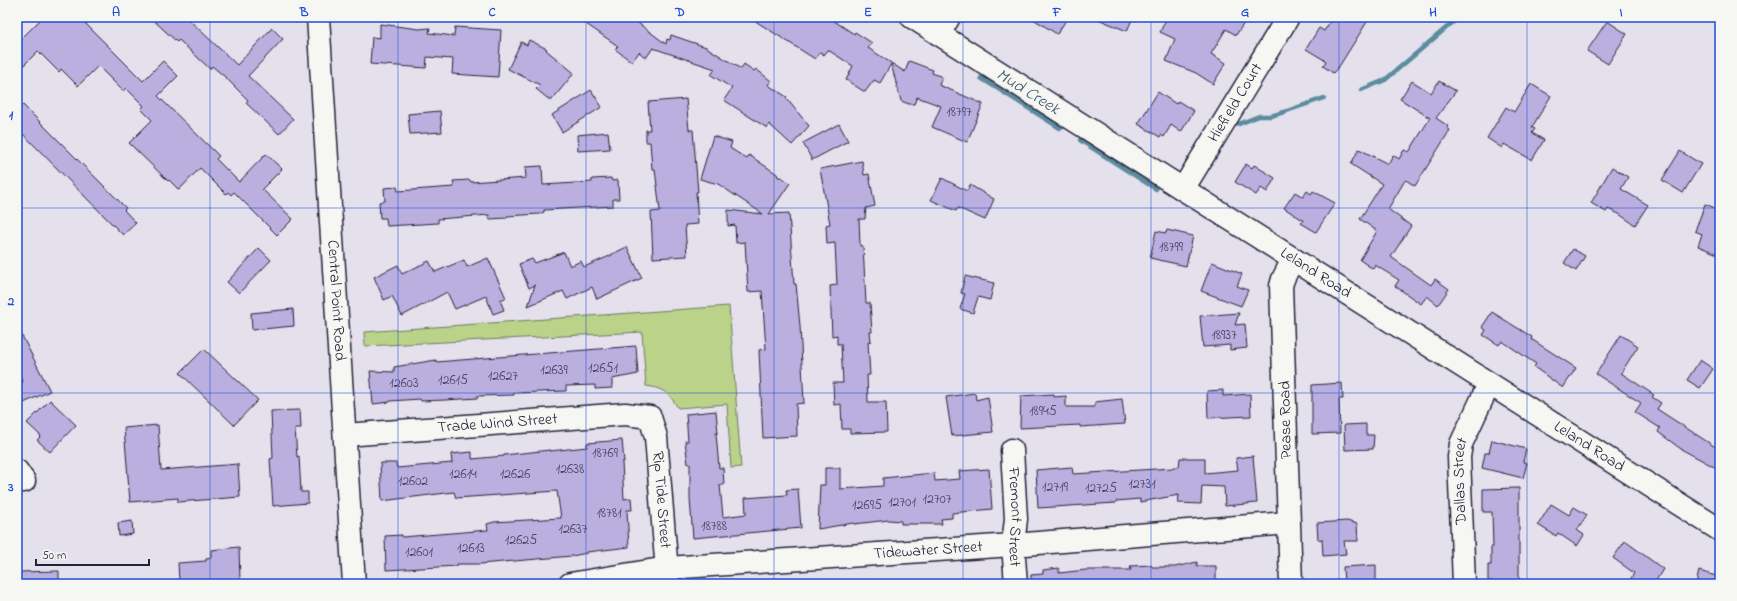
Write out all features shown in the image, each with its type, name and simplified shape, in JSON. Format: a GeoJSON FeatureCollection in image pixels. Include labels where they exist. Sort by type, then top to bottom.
{"type":"FeatureCollection","features":[{"type":"Feature","properties":{"kind":"street","name":"Central Point Road"},"geometry":{"type":"LineString","coordinates":[[318,17],[354,584]]}},
{"type":"Feature","properties":{"kind":"street","name":"Leland Road"},"geometry":{"type":"LineString","coordinates":[[912,17],[944,25],[1183,189],[1720,530]]}},
{"type":"Feature","properties":{"kind":"street","name":"Hiefield Court"},"geometry":{"type":"LineString","coordinates":[[1183,189],[1288,17]]}},
{"type":"Feature","properties":{"kind":"street","name":"Pease Road"},"geometry":{"type":"LineString","coordinates":[[1291,584],[1281,286],[1283,279],[1294,259]]}},
{"type":"Feature","properties":{"kind":"street","name":"Dallas Street"},"geometry":{"type":"LineString","coordinates":[[1464,584],[1459,457],[1461,444],[1489,384]]}},
{"type":"Feature","properties":{"kind":"street","name":"Trade Wind Street"},"geometry":{"type":"LineString","coordinates":[[345,435],[625,414],[650,417]]}},
{"type":"Feature","properties":{"kind":"street","name":"Rip Tide Street"},"geometry":{"type":"LineString","coordinates":[[650,417],[656,436],[667,576]]}},
{"type":"Feature","properties":{"kind":"street","name":"Fremont Street"},"geometry":{"type":"LineString","coordinates":[[1012,450],[1016,519],[1013,545],[1016,584]]}},
{"type":"Feature","properties":{"kind":"street","name":"Tidewater Street"},"geometry":{"type":"LineString","coordinates":[[570,584],[1013,545],[1288,523]]}},
{"type":"Feature","properties":{"kind":"green space"},"geometry":{"type":"Polygon","coordinates":[[[729,306],[741,467],[731,468],[727,404],[678,408],[665,392],[657,388],[646,386],[642,332],[365,346],[364,332],[729,306]]]}},
{"type":"Feature","properties":{"kind":"building"},"geometry":{"type":"Polygon","coordinates":[[[43,17],[79,17],[143,81],[163,61],[178,76],[158,96],[219,156],[216,159],[239,182],[266,154],[282,169],[262,189],[293,219],[277,235],[234,192],[231,195],[228,192],[226,194],[200,168],[179,190],[129,143],[152,120],[141,109],[144,106],[126,88],[123,91],[98,66],[78,86],[61,69],[59,72],[38,51],[17,72],[17,43],[43,17]]]}},
{"type":"Feature","properties":{"kind":"building"},"geometry":{"type":"Polygon","coordinates":[[[150,17],[186,17],[237,65],[272,28],[283,39],[248,76],[293,119],[279,134],[246,103],[248,100],[224,76],[212,66],[210,69],[179,40],[177,42],[150,17]]]}},
{"type":"Feature","properties":{"kind":"building"},"geometry":{"type":"Polygon","coordinates":[[[576,17],[630,17],[666,44],[667,39],[670,40],[671,35],[706,47],[741,69],[744,64],[754,71],[756,69],[771,81],[768,85],[787,97],[786,98],[809,126],[792,145],[769,124],[767,128],[724,100],[732,88],[711,75],[715,69],[653,48],[646,58],[639,52],[632,62],[615,49],[618,46],[576,17]]]}},
{"type":"Feature","properties":{"kind":"building"},"geometry":{"type":"Polygon","coordinates":[[[749,17],[828,17],[854,34],[855,32],[872,43],[868,48],[905,72],[909,61],[933,70],[932,73],[942,77],[939,85],[983,104],[967,142],[932,127],[941,106],[917,97],[914,104],[901,101],[891,64],[880,83],[874,80],[865,92],[846,80],[853,66],[828,50],[824,55],[820,52],[815,59],[749,17]]]}},
{"type":"Feature","properties":{"kind":"building"},"geometry":{"type":"Polygon","coordinates":[[[1030,17],[1068,17],[1057,34],[1030,17]]]}},
{"type":"Feature","properties":{"kind":"building"},"geometry":{"type":"Polygon","coordinates":[[[1093,17],[1133,17],[1127,31],[1093,17]]]}},
{"type":"Feature","properties":{"kind":"building"},"geometry":{"type":"Polygon","coordinates":[[[1167,17],[1248,17],[1236,35],[1226,29],[1211,54],[1226,63],[1213,84],[1196,73],[1166,61],[1175,39],[1160,32],[1167,17]]]}},
{"type":"Feature","properties":{"kind":"building"},"geometry":{"type":"Polygon","coordinates":[[[1333,17],[1370,17],[1340,65],[1333,73],[1323,66],[1326,61],[1306,49],[1319,28],[1324,31],[1333,17]]]}},
{"type":"Feature","properties":{"kind":"building"},"geometry":{"type":"Polygon","coordinates":[[[1607,21],[1627,34],[1608,64],[1587,51],[1607,21]]]}},
{"type":"Feature","properties":{"kind":"building"},"geometry":{"type":"Polygon","coordinates":[[[380,24],[419,29],[430,28],[429,33],[454,36],[455,27],[501,30],[498,77],[452,74],[453,59],[427,57],[426,68],[370,64],[372,37],[380,38],[380,24]]]}},
{"type":"Feature","properties":{"kind":"building"},"geometry":{"type":"Polygon","coordinates":[[[529,40],[547,49],[546,50],[574,73],[551,101],[536,89],[540,85],[508,69],[521,42],[527,45],[529,40]]]}},
{"type":"Feature","properties":{"kind":"building"},"geometry":{"type":"Polygon","coordinates":[[[1412,81],[1431,93],[1439,81],[1456,91],[1436,118],[1448,126],[1447,128],[1450,130],[1415,186],[1406,180],[1388,209],[1411,226],[1391,257],[1431,285],[1435,279],[1449,289],[1438,305],[1427,296],[1421,304],[1395,286],[1399,280],[1375,265],[1373,269],[1360,260],[1377,231],[1360,219],[1382,184],[1351,164],[1359,149],[1388,164],[1393,155],[1399,159],[1404,150],[1409,152],[1430,118],[1400,99],[1412,81]]]}},
{"type":"Feature","properties":{"kind":"building"},"geometry":{"type":"Polygon","coordinates":[[[1531,84],[1551,96],[1532,127],[1535,129],[1532,133],[1544,140],[1532,160],[1504,144],[1502,148],[1487,138],[1506,107],[1514,112],[1531,84]]]}},
{"type":"Feature","properties":{"kind":"building"},"geometry":{"type":"Polygon","coordinates":[[[591,90],[602,107],[562,132],[552,115],[591,90]]]}},
{"type":"Feature","properties":{"kind":"building"},"geometry":{"type":"Polygon","coordinates":[[[1158,92],[1176,104],[1178,101],[1194,111],[1181,132],[1171,125],[1164,137],[1161,135],[1160,137],[1138,124],[1158,92]]]}},
{"type":"Feature","properties":{"kind":"building"},"geometry":{"type":"Polygon","coordinates":[[[17,99],[126,208],[124,210],[136,223],[123,235],[17,128],[17,99]]]}},
{"type":"Feature","properties":{"kind":"building"},"geometry":{"type":"Polygon","coordinates":[[[686,99],[689,130],[693,130],[698,192],[696,192],[698,224],[685,225],[687,256],[653,258],[651,212],[660,211],[655,169],[652,169],[650,142],[646,142],[646,130],[650,130],[648,102],[686,99]]]}},
{"type":"Feature","properties":{"kind":"building"},"geometry":{"type":"Polygon","coordinates":[[[440,111],[442,132],[410,134],[408,114],[440,111]]]}},
{"type":"Feature","properties":{"kind":"building"},"geometry":{"type":"Polygon","coordinates":[[[839,124],[848,141],[812,160],[803,143],[839,124]]]}},
{"type":"Feature","properties":{"kind":"building"},"geometry":{"type":"Polygon","coordinates":[[[608,132],[610,149],[578,151],[577,135],[608,132]]]}},
{"type":"Feature","properties":{"kind":"building"},"geometry":{"type":"Polygon","coordinates":[[[713,136],[732,142],[730,148],[747,159],[749,155],[777,174],[778,177],[781,177],[790,183],[769,214],[789,213],[794,284],[796,284],[800,326],[804,403],[796,404],[797,436],[763,438],[759,350],[766,349],[762,291],[748,292],[745,242],[736,243],[735,225],[728,226],[728,210],[763,214],[718,184],[700,179],[713,136]]]}},
{"type":"Feature","properties":{"kind":"building"},"geometry":{"type":"Polygon","coordinates":[[[1680,151],[1701,164],[1683,193],[1662,180],[1680,151]]]}},
{"type":"Feature","properties":{"kind":"building"},"geometry":{"type":"Polygon","coordinates":[[[862,161],[864,175],[869,174],[875,206],[866,208],[865,219],[859,219],[860,246],[863,246],[866,303],[870,303],[872,332],[870,332],[871,341],[868,342],[870,375],[867,375],[868,402],[886,402],[887,432],[850,433],[850,429],[842,429],[841,404],[834,405],[833,383],[843,383],[841,344],[837,344],[837,335],[832,336],[830,286],[837,285],[835,243],[827,244],[826,225],[830,224],[820,169],[862,161]]]}},
{"type":"Feature","properties":{"kind":"building"},"geometry":{"type":"Polygon","coordinates":[[[1246,164],[1252,168],[1254,165],[1275,178],[1267,192],[1261,188],[1256,195],[1235,182],[1246,164]]]}},
{"type":"Feature","properties":{"kind":"building"},"geometry":{"type":"Polygon","coordinates":[[[542,166],[543,185],[592,182],[592,179],[611,178],[612,181],[618,180],[619,199],[613,199],[613,206],[544,210],[544,212],[539,214],[507,216],[507,218],[489,219],[489,215],[438,219],[438,223],[387,226],[386,218],[380,218],[379,202],[385,201],[384,188],[397,187],[398,191],[454,187],[453,181],[470,180],[471,182],[526,178],[525,167],[542,166]]]}},
{"type":"Feature","properties":{"kind":"building"},"geometry":{"type":"Polygon","coordinates":[[[1612,167],[1628,177],[1621,189],[1648,205],[1635,225],[1619,214],[1608,209],[1606,212],[1591,203],[1612,167]]]}},
{"type":"Feature","properties":{"kind":"building"},"geometry":{"type":"Polygon","coordinates":[[[942,178],[967,191],[970,185],[994,199],[985,220],[958,208],[956,211],[931,200],[942,178]]]}},
{"type":"Feature","properties":{"kind":"building"},"geometry":{"type":"Polygon","coordinates":[[[1307,191],[1311,194],[1313,191],[1335,203],[1316,232],[1301,223],[1303,220],[1284,208],[1295,192],[1303,197],[1307,191]]]}},
{"type":"Feature","properties":{"kind":"building"},"geometry":{"type":"Polygon","coordinates":[[[1705,204],[1720,210],[1720,255],[1698,246],[1702,234],[1695,231],[1705,204]]]}},
{"type":"Feature","properties":{"kind":"building"},"geometry":{"type":"Polygon","coordinates":[[[1167,230],[1193,236],[1186,266],[1150,258],[1156,231],[1166,233],[1167,230]]]}},
{"type":"Feature","properties":{"kind":"building"},"geometry":{"type":"Polygon","coordinates":[[[627,247],[642,278],[597,299],[592,287],[567,299],[563,291],[528,306],[535,285],[529,288],[519,264],[532,259],[535,263],[564,252],[570,266],[581,261],[584,267],[627,247]]]}},
{"type":"Feature","properties":{"kind":"building"},"geometry":{"type":"Polygon","coordinates":[[[259,248],[271,260],[239,293],[227,282],[259,248]]]}},
{"type":"Feature","properties":{"kind":"building"},"geometry":{"type":"Polygon","coordinates":[[[1573,249],[1585,256],[1576,271],[1564,263],[1573,249]]]}},
{"type":"Feature","properties":{"kind":"building"},"geometry":{"type":"Polygon","coordinates":[[[488,258],[506,298],[500,300],[504,310],[493,314],[486,296],[455,309],[447,292],[402,316],[392,296],[384,300],[374,277],[398,265],[402,274],[429,261],[435,272],[464,260],[467,267],[488,258]]]}},
{"type":"Feature","properties":{"kind":"building"},"geometry":{"type":"Polygon","coordinates":[[[1212,262],[1242,274],[1237,286],[1248,290],[1241,306],[1201,291],[1212,262]]]}},
{"type":"Feature","properties":{"kind":"building"},"geometry":{"type":"Polygon","coordinates":[[[965,276],[994,283],[990,300],[978,297],[973,313],[960,309],[965,294],[961,293],[965,276]]]}},
{"type":"Feature","properties":{"kind":"building"},"geometry":{"type":"Polygon","coordinates":[[[293,309],[294,326],[252,330],[251,313],[293,309]]]}},
{"type":"Feature","properties":{"kind":"building"},"geometry":{"type":"Polygon","coordinates":[[[1492,312],[1532,337],[1531,339],[1576,368],[1563,388],[1534,367],[1536,364],[1502,341],[1499,345],[1483,335],[1486,330],[1482,327],[1492,312]]]}},
{"type":"Feature","properties":{"kind":"building"},"geometry":{"type":"Polygon","coordinates":[[[1239,313],[1235,325],[1245,324],[1247,348],[1230,350],[1230,345],[1203,347],[1200,316],[1239,313]]]}},
{"type":"Feature","properties":{"kind":"building"},"geometry":{"type":"Polygon","coordinates":[[[17,326],[50,391],[17,406],[17,385],[23,382],[17,369],[17,326]]]}},
{"type":"Feature","properties":{"kind":"building"},"geometry":{"type":"Polygon","coordinates":[[[1621,335],[1638,346],[1621,373],[1654,395],[1652,397],[1661,403],[1657,409],[1720,450],[1720,470],[1681,449],[1658,432],[1660,428],[1635,412],[1641,403],[1596,374],[1621,335]]]}},
{"type":"Feature","properties":{"kind":"building"},"geometry":{"type":"Polygon","coordinates":[[[636,346],[638,374],[612,379],[612,388],[595,389],[595,385],[566,386],[566,391],[514,393],[514,395],[477,396],[478,398],[445,400],[421,401],[420,399],[390,401],[373,404],[370,371],[394,372],[394,367],[436,360],[436,362],[636,346]]]}},
{"type":"Feature","properties":{"kind":"building"},"geometry":{"type":"Polygon","coordinates":[[[204,349],[258,400],[234,425],[180,373],[204,349]]]}},
{"type":"Feature","properties":{"kind":"building"},"geometry":{"type":"Polygon","coordinates":[[[1700,360],[1713,369],[1700,388],[1687,380],[1700,360]]]}},
{"type":"Feature","properties":{"kind":"building"},"geometry":{"type":"Polygon","coordinates":[[[1342,383],[1343,399],[1339,399],[1340,433],[1312,434],[1312,385],[1342,383]]]}},
{"type":"Feature","properties":{"kind":"building"},"geometry":{"type":"Polygon","coordinates":[[[1223,390],[1223,396],[1250,394],[1251,416],[1208,418],[1207,391],[1223,390]]]}},
{"type":"Feature","properties":{"kind":"building"},"geometry":{"type":"Polygon","coordinates":[[[975,393],[976,400],[988,397],[993,432],[952,436],[946,397],[975,393]]]}},
{"type":"Feature","properties":{"kind":"building"},"geometry":{"type":"Polygon","coordinates":[[[1054,394],[1054,397],[1066,396],[1066,407],[1094,407],[1095,402],[1122,399],[1125,424],[1080,427],[1080,425],[1020,428],[1021,396],[1054,394]]]}},
{"type":"Feature","properties":{"kind":"building"},"geometry":{"type":"Polygon","coordinates":[[[50,400],[76,425],[50,452],[37,440],[41,436],[27,423],[50,400]]]}},
{"type":"Feature","properties":{"kind":"building"},"geometry":{"type":"Polygon","coordinates":[[[300,410],[301,428],[295,428],[297,457],[299,456],[301,492],[308,492],[308,503],[273,506],[270,459],[273,458],[271,411],[300,410]]]}},
{"type":"Feature","properties":{"kind":"building"},"geometry":{"type":"Polygon","coordinates":[[[716,411],[719,468],[723,468],[724,485],[720,485],[723,517],[746,514],[745,498],[787,495],[786,490],[798,489],[801,528],[693,538],[690,499],[690,464],[688,464],[685,441],[688,441],[686,414],[716,411]]]}},
{"type":"Feature","properties":{"kind":"building"},"geometry":{"type":"Polygon","coordinates":[[[1366,424],[1366,435],[1374,435],[1373,449],[1345,450],[1344,425],[1366,424]]]}},
{"type":"Feature","properties":{"kind":"building"},"geometry":{"type":"Polygon","coordinates":[[[158,425],[161,470],[238,464],[240,497],[178,502],[178,498],[130,502],[124,428],[158,425]]]}},
{"type":"Feature","properties":{"kind":"building"},"geometry":{"type":"Polygon","coordinates":[[[622,440],[624,462],[622,462],[624,499],[631,498],[632,510],[627,510],[629,547],[587,552],[572,556],[480,564],[457,564],[457,566],[386,570],[385,536],[402,535],[402,537],[488,530],[487,524],[494,522],[561,518],[557,491],[456,498],[454,492],[382,501],[380,463],[396,463],[397,468],[452,463],[451,454],[472,452],[472,459],[587,447],[587,443],[622,440]]]}},
{"type":"Feature","properties":{"kind":"building"},"geometry":{"type":"Polygon","coordinates":[[[1492,440],[1526,449],[1523,462],[1527,463],[1523,478],[1482,468],[1485,453],[1489,453],[1492,440]]]}},
{"type":"Feature","properties":{"kind":"building"},"geometry":{"type":"Polygon","coordinates":[[[1253,456],[1257,503],[1225,506],[1224,487],[1202,486],[1201,504],[1178,503],[1179,495],[1140,502],[1140,499],[1116,501],[1116,503],[1038,508],[1036,470],[1072,467],[1073,474],[1173,468],[1179,467],[1180,458],[1205,458],[1205,473],[1238,470],[1236,458],[1253,456]]]}},
{"type":"Feature","properties":{"kind":"building"},"geometry":{"type":"Polygon","coordinates":[[[825,468],[840,468],[840,489],[883,486],[883,478],[934,473],[935,481],[960,479],[959,471],[989,469],[992,509],[952,513],[952,518],[941,519],[942,524],[901,524],[901,521],[889,520],[853,523],[818,529],[820,485],[825,485],[825,468]]]}},
{"type":"Feature","properties":{"kind":"building"},"geometry":{"type":"Polygon","coordinates":[[[1519,488],[1519,581],[1514,581],[1514,584],[1492,584],[1492,581],[1488,581],[1488,565],[1491,565],[1491,547],[1493,547],[1492,512],[1483,512],[1483,489],[1519,488]]]}},
{"type":"Feature","properties":{"kind":"building"},"geometry":{"type":"Polygon","coordinates":[[[1551,504],[1569,515],[1574,507],[1587,515],[1577,530],[1584,535],[1577,546],[1558,533],[1556,536],[1538,525],[1551,504]]]}},
{"type":"Feature","properties":{"kind":"building"},"geometry":{"type":"Polygon","coordinates":[[[132,521],[133,534],[119,536],[118,523],[132,521]]]}},
{"type":"Feature","properties":{"kind":"building"},"geometry":{"type":"Polygon","coordinates":[[[1347,521],[1357,524],[1358,541],[1344,541],[1346,554],[1323,556],[1322,539],[1318,540],[1317,523],[1347,521]]]}},
{"type":"Feature","properties":{"kind":"building"},"geometry":{"type":"Polygon","coordinates":[[[1625,541],[1663,569],[1654,584],[1628,584],[1634,573],[1613,558],[1625,541]]]}},
{"type":"Feature","properties":{"kind":"building"},"geometry":{"type":"Polygon","coordinates":[[[239,547],[240,581],[212,582],[211,580],[191,579],[190,581],[179,581],[178,563],[206,561],[206,559],[211,558],[211,550],[239,547]]]}},
{"type":"Feature","properties":{"kind":"building"},"geometry":{"type":"Polygon","coordinates":[[[1197,562],[1197,566],[1216,566],[1216,584],[1031,584],[1031,575],[1043,574],[1043,570],[1059,568],[1059,573],[1086,570],[1131,570],[1130,566],[1151,565],[1152,567],[1175,567],[1197,562]]]}},
{"type":"Feature","properties":{"kind":"building"},"geometry":{"type":"Polygon","coordinates":[[[1376,565],[1376,582],[1364,582],[1365,584],[1344,584],[1343,567],[1376,565]]]}},
{"type":"Feature","properties":{"kind":"building"},"geometry":{"type":"Polygon","coordinates":[[[59,571],[59,584],[17,584],[17,572],[59,571]]]}},
{"type":"Feature","properties":{"kind":"building"},"geometry":{"type":"Polygon","coordinates":[[[1699,571],[1720,577],[1720,584],[1696,584],[1699,571]]]}},
{"type":"Feature","properties":{"kind":"waterway","name":"Mud Creek"},"geometry":{"type":"LineString","coordinates":[[1361,90],[1385,80],[1459,17]]}},
{"type":"Feature","properties":{"kind":"waterway","name":"Mud Creek"},"geometry":{"type":"LineString","coordinates":[[981,78],[1060,128]]}},
{"type":"Feature","properties":{"kind":"waterway","name":"Mud Creek"},"geometry":{"type":"LineString","coordinates":[[1239,124],[1259,116],[1271,116],[1324,98]]}},
{"type":"Feature","properties":{"kind":"waterway","name":"Mud Creek"},"geometry":{"type":"LineString","coordinates":[[1080,140],[1156,189]]}}]}
